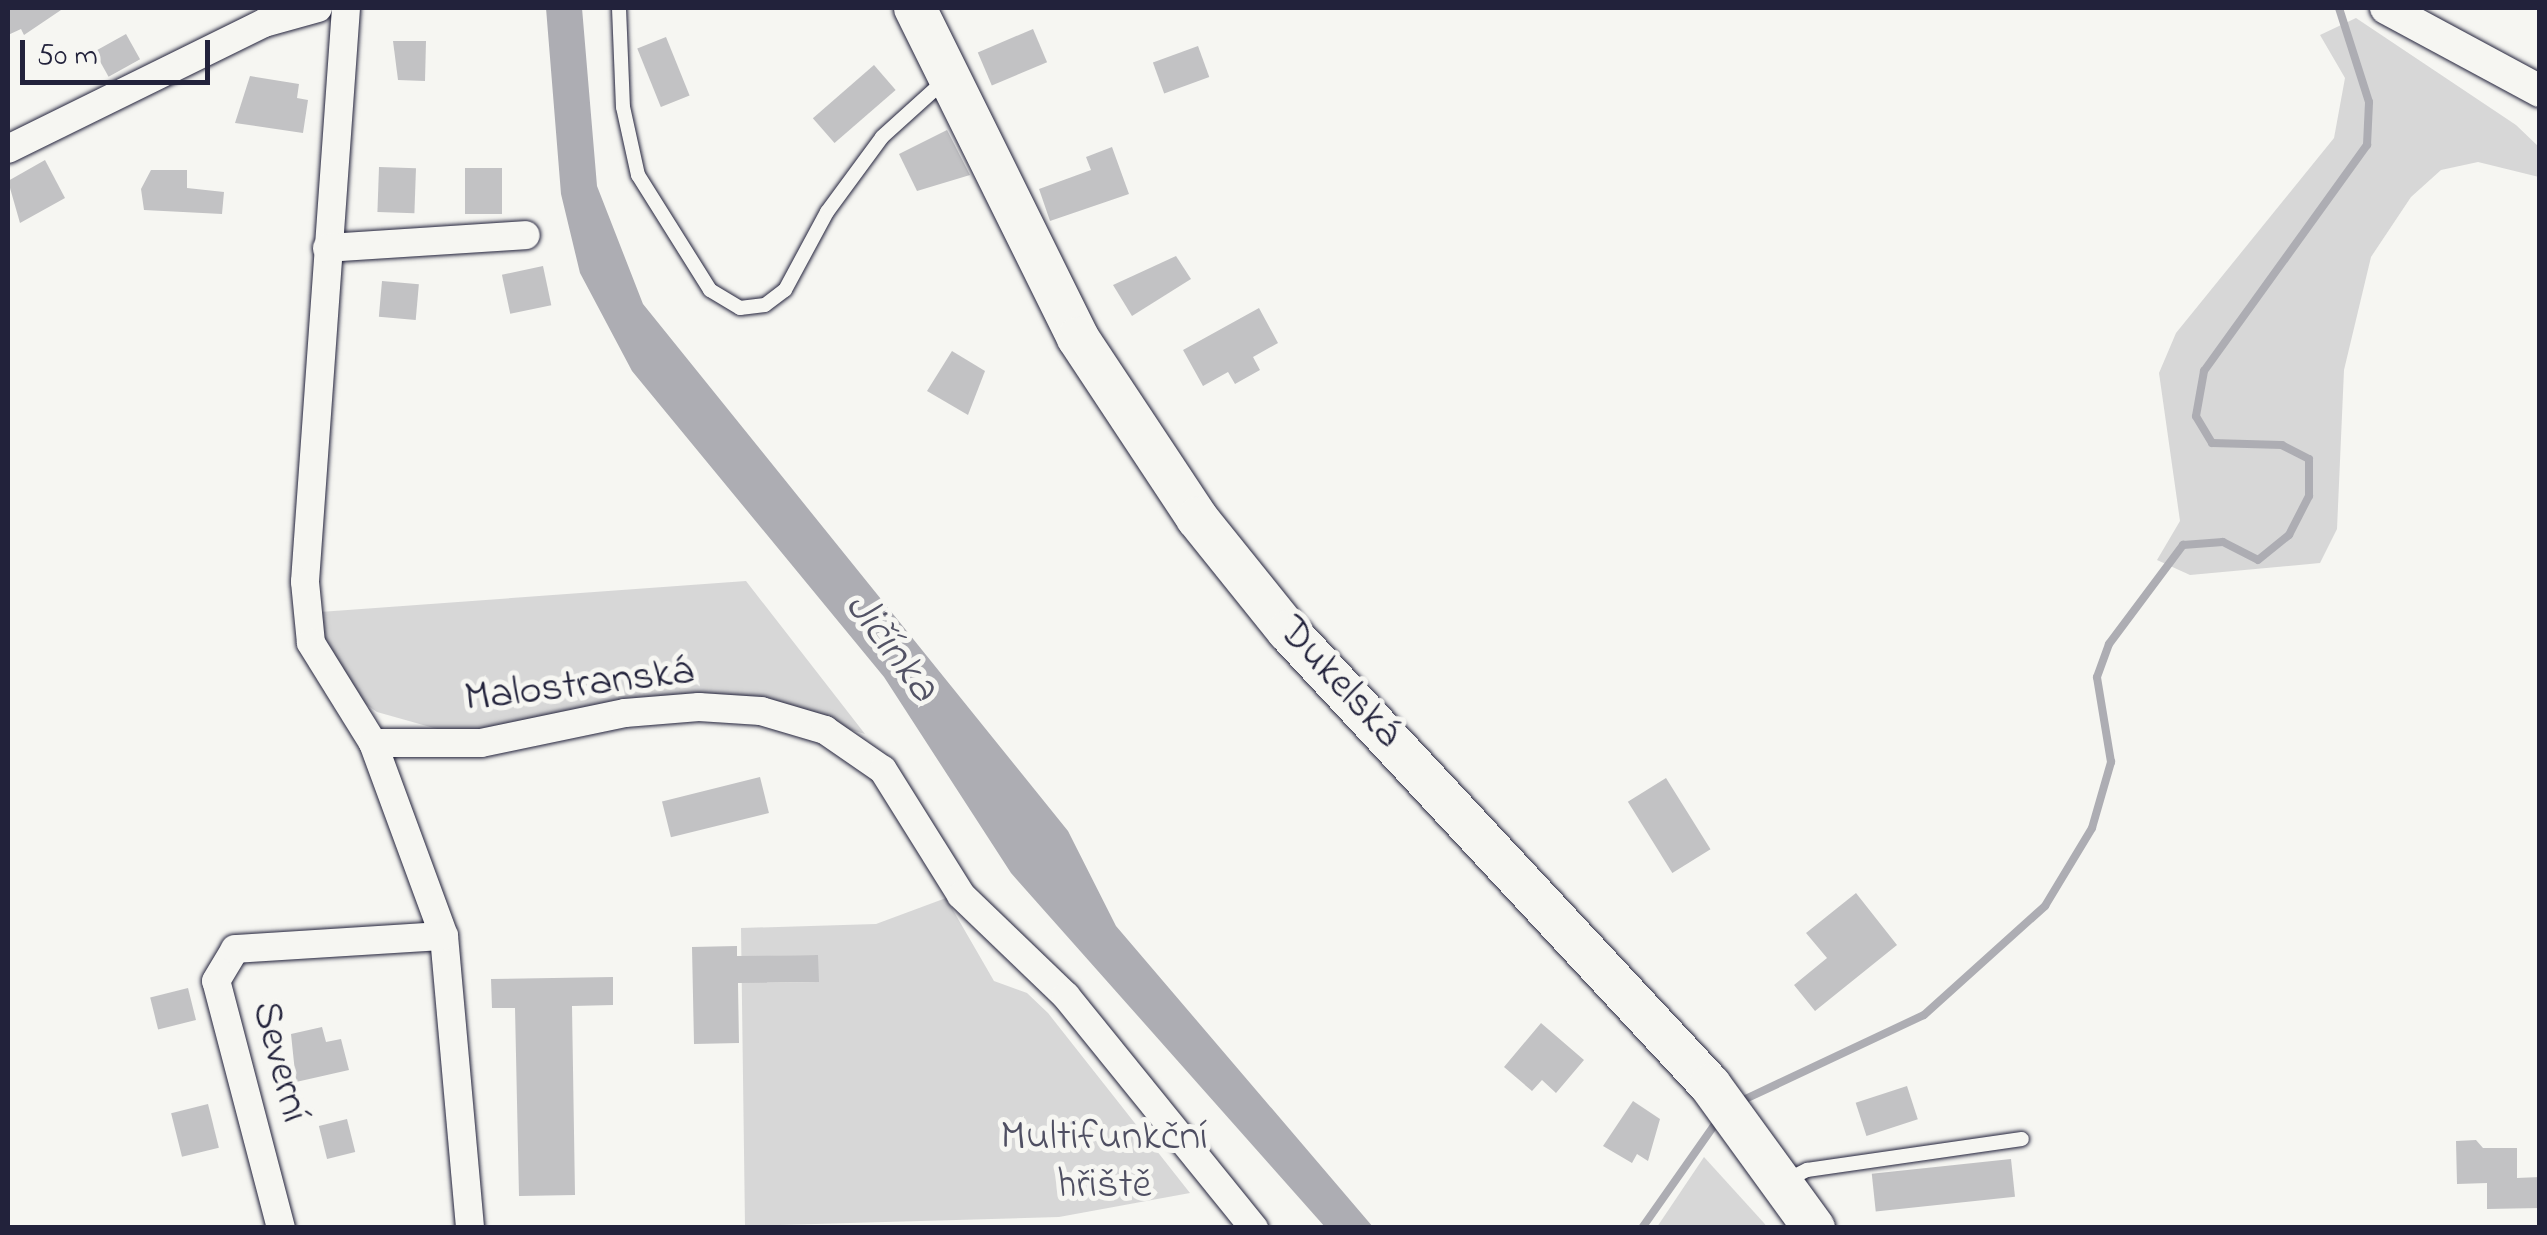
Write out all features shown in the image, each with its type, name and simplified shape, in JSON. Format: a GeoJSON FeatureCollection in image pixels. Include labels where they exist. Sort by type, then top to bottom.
{"type":"FeatureCollection","features":[{"type":"Feature","properties":{"kind":"main road","name":"Dukelská"},"geometry":{"type":"LineString","coordinates":[[915,8],[1078,338],[1198,518],[1288,630],[1710,1086],[1814,1228]]}},
{"type":"Feature","properties":{"kind":"street"},"geometry":{"type":"LineString","coordinates":[[9,144],[264,23],[318,8]]}},
{"type":"Feature","properties":{"kind":"street"},"geometry":{"type":"LineString","coordinates":[[346,8],[327,248],[308,612],[324,674],[374,743],[444,936],[470,1228]]}},
{"type":"Feature","properties":{"kind":"street"},"geometry":{"type":"LineString","coordinates":[[2407,12],[2540,91]]}},
{"type":"Feature","properties":{"kind":"street"},"geometry":{"type":"LineString","coordinates":[[327,248],[526,235]]}},
{"type":"Feature","properties":{"kind":"street","name":"Malostranská"},"geometry":{"type":"LineString","coordinates":[[374,743],[481,743],[625,713],[699,708],[761,711],[825,730],[883,770],[960,895],[1066,996],[1254,1228]]}},
{"type":"Feature","properties":{"kind":"street","name":"Severní"},"geometry":{"type":"LineString","coordinates":[[281,1228],[216,981],[235,949],[444,936]]}},
{"type":"Feature","properties":{"kind":"lane"},"geometry":{"type":"LineString","coordinates":[[619,8],[623,107],[638,175],[710,290],[740,308],[765,305],[785,290],[826,212],[882,137],[930,88],[950,78]]}},
{"type":"Feature","properties":{"kind":"lane"},"geometry":{"type":"LineString","coordinates":[[1784,1182],[1807,1170],[2022,1139]]}},
{"type":"Feature","properties":{"kind":"green space"},"geometry":{"type":"Polygon","coordinates":[[[2356,18],[2516,125],[2539,147],[2539,177],[2478,162],[2441,170],[2411,197],[2371,257],[2344,370],[2337,529],[2320,563],[2190,575],[2157,560],[2180,521],[2159,373],[2176,333],[2334,138],[2345,78],[2320,35],[2356,18]]]}},
{"type":"Feature","properties":{"kind":"green space"},"geometry":{"type":"Polygon","coordinates":[[[746,581],[865,734],[761,704],[448,732],[377,712],[350,693],[320,642],[320,612],[746,581]]]}},
{"type":"Feature","properties":{"kind":"green space","name":"Multifunkční hřiště"},"geometry":{"type":"Polygon","coordinates":[[[946,898],[994,981],[1027,993],[1048,1013],[1190,1193],[1059,1217],[745,1226],[741,928],[876,924],[946,898]],[[818,955],[766,956],[767,983],[818,982],[818,955]]]}},
{"type":"Feature","properties":{"kind":"green space"},"geometry":{"type":"Polygon","coordinates":[[[1704,1157],[1764,1223],[1767,1227],[1657,1227],[1704,1157]]]}},
{"type":"Feature","properties":{"kind":"water","name":"Jičínka"},"geometry":{"type":"Polygon","coordinates":[[[546,8],[582,8],[597,186],[643,304],[1068,831],[1116,926],[1373,1227],[1325,1227],[1011,873],[884,677],[632,371],[580,273],[561,194],[546,8]]]}},
{"type":"Feature","properties":{"kind":"building"},"geometry":{"type":"Polygon","coordinates":[[[8,8],[64,8],[24,35],[21,29],[8,35],[8,8]]]}},
{"type":"Feature","properties":{"kind":"building"},"geometry":{"type":"Polygon","coordinates":[[[1033,29],[1047,62],[992,86],[978,52],[1033,29]]]}},
{"type":"Feature","properties":{"kind":"building"},"geometry":{"type":"Polygon","coordinates":[[[126,34],[140,59],[109,77],[95,51],[126,34]]]}},
{"type":"Feature","properties":{"kind":"building"},"geometry":{"type":"Polygon","coordinates":[[[666,37],[690,95],[661,107],[637,49],[666,37]]]}},
{"type":"Feature","properties":{"kind":"building"},"geometry":{"type":"Polygon","coordinates":[[[393,41],[426,41],[425,81],[398,80],[393,41]]]}},
{"type":"Feature","properties":{"kind":"building"},"geometry":{"type":"Polygon","coordinates":[[[1198,46],[1209,77],[1164,93],[1153,62],[1198,46]]]}},
{"type":"Feature","properties":{"kind":"building"},"geometry":{"type":"Polygon","coordinates":[[[874,65],[896,90],[835,143],[813,118],[874,65]]]}},
{"type":"Feature","properties":{"kind":"building"},"geometry":{"type":"Polygon","coordinates":[[[250,76],[299,84],[297,98],[308,100],[303,133],[235,123],[250,76]]]}},
{"type":"Feature","properties":{"kind":"building"},"geometry":{"type":"Polygon","coordinates":[[[947,130],[970,175],[917,191],[899,154],[947,130]]]}},
{"type":"Feature","properties":{"kind":"building"},"geometry":{"type":"Polygon","coordinates":[[[1112,147],[1129,194],[1050,221],[1039,189],[1091,170],[1086,157],[1112,147]]]}},
{"type":"Feature","properties":{"kind":"building"},"geometry":{"type":"Polygon","coordinates":[[[45,160],[65,198],[20,223],[8,181],[45,160]]]}},
{"type":"Feature","properties":{"kind":"building"},"geometry":{"type":"Polygon","coordinates":[[[379,167],[416,168],[414,213],[377,212],[379,167]]]}},
{"type":"Feature","properties":{"kind":"building"},"geometry":{"type":"Polygon","coordinates":[[[465,168],[502,168],[502,214],[465,214],[465,168]]]}},
{"type":"Feature","properties":{"kind":"building"},"geometry":{"type":"Polygon","coordinates":[[[151,170],[187,170],[187,188],[224,192],[222,214],[144,210],[141,189],[151,170]]]}},
{"type":"Feature","properties":{"kind":"building"},"geometry":{"type":"Polygon","coordinates":[[[1176,256],[1191,279],[1132,316],[1113,285],[1176,256]]]}},
{"type":"Feature","properties":{"kind":"building"},"geometry":{"type":"Polygon","coordinates":[[[543,266],[551,305],[510,314],[502,275],[543,266]]]}},
{"type":"Feature","properties":{"kind":"building"},"geometry":{"type":"Polygon","coordinates":[[[382,281],[419,284],[416,320],[379,317],[382,281]]]}},
{"type":"Feature","properties":{"kind":"building"},"geometry":{"type":"Polygon","coordinates":[[[1259,308],[1278,343],[1253,357],[1260,370],[1235,384],[1228,372],[1203,386],[1183,350],[1259,308]]]}},
{"type":"Feature","properties":{"kind":"building"},"geometry":{"type":"Polygon","coordinates":[[[952,351],[985,371],[968,415],[927,391],[952,351]]]}},
{"type":"Feature","properties":{"kind":"building"},"geometry":{"type":"Polygon","coordinates":[[[760,777],[769,813],[671,837],[662,801],[760,777]]]}},
{"type":"Feature","properties":{"kind":"building"},"geometry":{"type":"Polygon","coordinates":[[[1666,778],[1711,849],[1672,873],[1628,802],[1666,778]]]}},
{"type":"Feature","properties":{"kind":"building"},"geometry":{"type":"Polygon","coordinates":[[[1856,893],[1897,945],[1815,1011],[1794,985],[1827,958],[1806,933],[1856,893]]]}},
{"type":"Feature","properties":{"kind":"building"},"geometry":{"type":"Polygon","coordinates":[[[737,946],[737,956],[818,955],[819,982],[738,983],[739,1043],[694,1044],[692,947],[737,946]]]}},
{"type":"Feature","properties":{"kind":"building"},"geometry":{"type":"Polygon","coordinates":[[[613,977],[613,1005],[572,1006],[575,1195],[519,1196],[515,1008],[492,1008],[491,979],[613,977]]]}},
{"type":"Feature","properties":{"kind":"building"},"geometry":{"type":"Polygon","coordinates":[[[188,988],[196,1020],[158,1029],[150,997],[188,988]]]}},
{"type":"Feature","properties":{"kind":"building"},"geometry":{"type":"Polygon","coordinates":[[[1541,1023],[1584,1060],[1556,1093],[1542,1080],[1532,1091],[1504,1067],[1541,1023]]]}},
{"type":"Feature","properties":{"kind":"building"},"geometry":{"type":"Polygon","coordinates":[[[322,1027],[326,1042],[341,1039],[349,1070],[296,1082],[291,1034],[322,1027]]]}},
{"type":"Feature","properties":{"kind":"building"},"geometry":{"type":"Polygon","coordinates":[[[1907,1086],[1918,1119],[1866,1136],[1856,1103],[1907,1086]]]}},
{"type":"Feature","properties":{"kind":"building"},"geometry":{"type":"Polygon","coordinates":[[[1633,1101],[1660,1119],[1648,1161],[1637,1154],[1632,1163],[1603,1146],[1633,1101]]]}},
{"type":"Feature","properties":{"kind":"building"},"geometry":{"type":"Polygon","coordinates":[[[208,1104],[219,1148],[182,1157],[171,1113],[208,1104]]]}},
{"type":"Feature","properties":{"kind":"building"},"geometry":{"type":"Polygon","coordinates":[[[347,1119],[355,1152],[327,1159],[319,1126],[347,1119]]]}},
{"type":"Feature","properties":{"kind":"building"},"geometry":{"type":"Polygon","coordinates":[[[2476,1140],[2483,1148],[2517,1148],[2517,1178],[2540,1177],[2540,1208],[2487,1209],[2487,1183],[2457,1184],[2456,1141],[2476,1140]]]}},
{"type":"Feature","properties":{"kind":"building"},"geometry":{"type":"Polygon","coordinates":[[[2011,1159],[2015,1197],[1876,1211],[1872,1174],[2011,1159]]]}},
{"type":"Feature","properties":{"kind":"waterway"},"geometry":{"type":"LineString","coordinates":[[1739,1102],[1924,1015],[2045,906],[2092,828],[2111,762],[2097,677],[2109,644],[2183,545],[2223,542],[2258,560],[2289,535],[2309,496],[2309,459],[2282,445],[2212,443],[2196,416],[2204,371],[2367,145],[2369,102],[2339,8]]}},
{"type":"Feature","properties":{"kind":"waterway"},"geometry":{"type":"LineString","coordinates":[[1642,1228],[1718,1120]]}}]}
